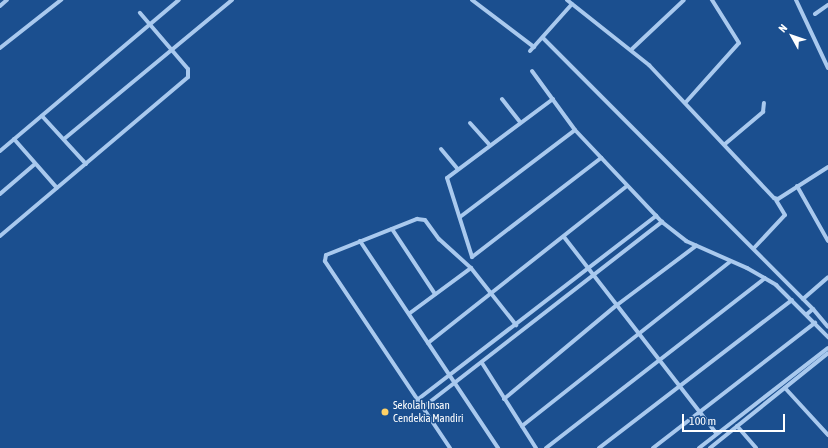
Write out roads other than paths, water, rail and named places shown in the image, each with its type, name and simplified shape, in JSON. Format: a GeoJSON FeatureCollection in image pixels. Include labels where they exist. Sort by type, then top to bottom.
{"type":"FeatureCollection","features":[{"type":"Feature","properties":{"kind":"street"},"geometry":{"type":"LineString","coordinates":[[0,6],[7,0]]}},
{"type":"Feature","properties":{"kind":"street"},"geometry":{"type":"LineString","coordinates":[[0,47],[60,0]]}},
{"type":"Feature","properties":{"kind":"street"},"geometry":{"type":"LineString","coordinates":[[0,151],[179,0]]}},
{"type":"Feature","properties":{"kind":"street"},"geometry":{"type":"LineString","coordinates":[[64,139],[232,0]]}},
{"type":"Feature","properties":{"kind":"street"},"geometry":{"type":"LineString","coordinates":[[472,0],[534,46]]}},
{"type":"Feature","properties":{"kind":"street"},"geometry":{"type":"LineString","coordinates":[[567,0],[632,49],[686,102],[776,200],[785,215],[754,248]]}},
{"type":"Feature","properties":{"kind":"street"},"geometry":{"type":"LineString","coordinates":[[632,49],[684,0]]}},
{"type":"Feature","properties":{"kind":"street"},"geometry":{"type":"LineString","coordinates":[[686,102],[740,43],[712,0]]}},
{"type":"Feature","properties":{"kind":"street"},"geometry":{"type":"LineString","coordinates":[[796,0],[828,68]]}},
{"type":"Feature","properties":{"kind":"street"},"geometry":{"type":"LineString","coordinates":[[530,51],[572,4]]}},
{"type":"Feature","properties":{"kind":"street"},"geometry":{"type":"LineString","coordinates":[[815,14],[828,5]]}},
{"type":"Feature","properties":{"kind":"street"},"geometry":{"type":"LineString","coordinates":[[0,236],[188,77],[188,69],[140,13]]}},
{"type":"Feature","properties":{"kind":"street"},"geometry":{"type":"LineString","coordinates":[[542,38],[724,224],[754,248],[813,309],[828,327]]}},
{"type":"Feature","properties":{"kind":"street"},"geometry":{"type":"LineString","coordinates":[[532,71],[575,130],[662,222],[696,246],[765,278],[807,314],[828,337]]}},
{"type":"Feature","properties":{"kind":"street"},"geometry":{"type":"LineString","coordinates":[[502,99],[519,121]]}},
{"type":"Feature","properties":{"kind":"street"},"geometry":{"type":"LineString","coordinates":[[472,257],[460,217],[447,183],[458,169],[489,144],[519,121],[553,99]]}},
{"type":"Feature","properties":{"kind":"street"},"geometry":{"type":"LineString","coordinates":[[725,144],[763,112],[764,103]]}},
{"type":"Feature","properties":{"kind":"street"},"geometry":{"type":"LineString","coordinates":[[42,116],[86,164]]}},
{"type":"Feature","properties":{"kind":"street"},"geometry":{"type":"LineString","coordinates":[[470,122],[489,144]]}},
{"type":"Feature","properties":{"kind":"street"},"geometry":{"type":"LineString","coordinates":[[460,217],[575,130]]}},
{"type":"Feature","properties":{"kind":"street"},"geometry":{"type":"LineString","coordinates":[[14,139],[57,188]]}},
{"type":"Feature","properties":{"kind":"street"},"geometry":{"type":"LineString","coordinates":[[442,149],[458,169]]}},
{"type":"Feature","properties":{"kind":"street"},"geometry":{"type":"LineString","coordinates":[[466,262],[601,158]]}},
{"type":"Feature","properties":{"kind":"street"},"geometry":{"type":"LineString","coordinates":[[0,194],[35,164]]}},
{"type":"Feature","properties":{"kind":"street"},"geometry":{"type":"LineString","coordinates":[[776,200],[828,167]]}},
{"type":"Feature","properties":{"kind":"street"},"geometry":{"type":"LineString","coordinates":[[428,343],[627,186]]}},
{"type":"Feature","properties":{"kind":"street"},"geometry":{"type":"LineString","coordinates":[[797,186],[828,241]]}},
{"type":"Feature","properties":{"kind":"street"},"geometry":{"type":"LineString","coordinates":[[417,400],[588,270],[656,216]]}},
{"type":"Feature","properties":{"kind":"street"},"geometry":{"type":"LineString","coordinates":[[450,448],[325,261],[329,252],[392,229],[424,220],[439,239],[472,268],[516,325]]}},
{"type":"Feature","properties":{"kind":"street"},"geometry":{"type":"LineString","coordinates":[[422,408],[594,277],[662,222]]}},
{"type":"Feature","properties":{"kind":"street"},"geometry":{"type":"LineString","coordinates":[[392,229],[435,294]]}},
{"type":"Feature","properties":{"kind":"street"},"geometry":{"type":"LineString","coordinates":[[564,237],[588,270],[717,434]]}},
{"type":"Feature","properties":{"kind":"street"},"geometry":{"type":"LineString","coordinates":[[360,241],[410,313],[428,343],[498,448]]}},
{"type":"Feature","properties":{"kind":"street"},"geometry":{"type":"LineString","coordinates":[[504,399],[617,305],[696,246]]}},
{"type":"Feature","properties":{"kind":"street"},"geometry":{"type":"LineString","coordinates":[[522,426],[640,335],[730,262]]}},
{"type":"Feature","properties":{"kind":"street"},"geometry":{"type":"LineString","coordinates":[[410,313],[472,268]]}},
{"type":"Feature","properties":{"kind":"street"},"geometry":{"type":"LineString","coordinates":[[803,299],[828,277]]}},
{"type":"Feature","properties":{"kind":"street"},"geometry":{"type":"LineString","coordinates":[[546,448],[765,278]]}},
{"type":"Feature","properties":{"kind":"street"},"geometry":{"type":"LineString","coordinates":[[599,448],[792,300]]}},
{"type":"Feature","properties":{"kind":"street"},"geometry":{"type":"LineString","coordinates":[[536,309],[542,316]]}},
{"type":"Feature","properties":{"kind":"street"},"geometry":{"type":"LineString","coordinates":[[807,314],[813,309]]}},
{"type":"Feature","properties":{"kind":"street"},"geometry":{"type":"LineString","coordinates":[[653,448],[815,323]]}},
{"type":"Feature","properties":{"kind":"street"},"geometry":{"type":"LineString","coordinates":[[700,448],[828,348]]}},
{"type":"Feature","properties":{"kind":"street"},"geometry":{"type":"LineString","coordinates":[[710,448],[828,353]]}},
{"type":"Feature","properties":{"kind":"street"},"geometry":{"type":"LineString","coordinates":[[482,363],[536,448]]}},
{"type":"Feature","properties":{"kind":"street"},"geometry":{"type":"LineString","coordinates":[[785,388],[828,435]]}},
{"type":"Feature","properties":{"kind":"street"},"geometry":{"type":"LineString","coordinates":[[738,426],[756,448]]}},
{"type":"Feature","properties":{"kind":"place","name":"Sekolah Insan Cendekia Mandiri"},"geometry":{"type":"Point","coordinates":[385,412]}}]}
